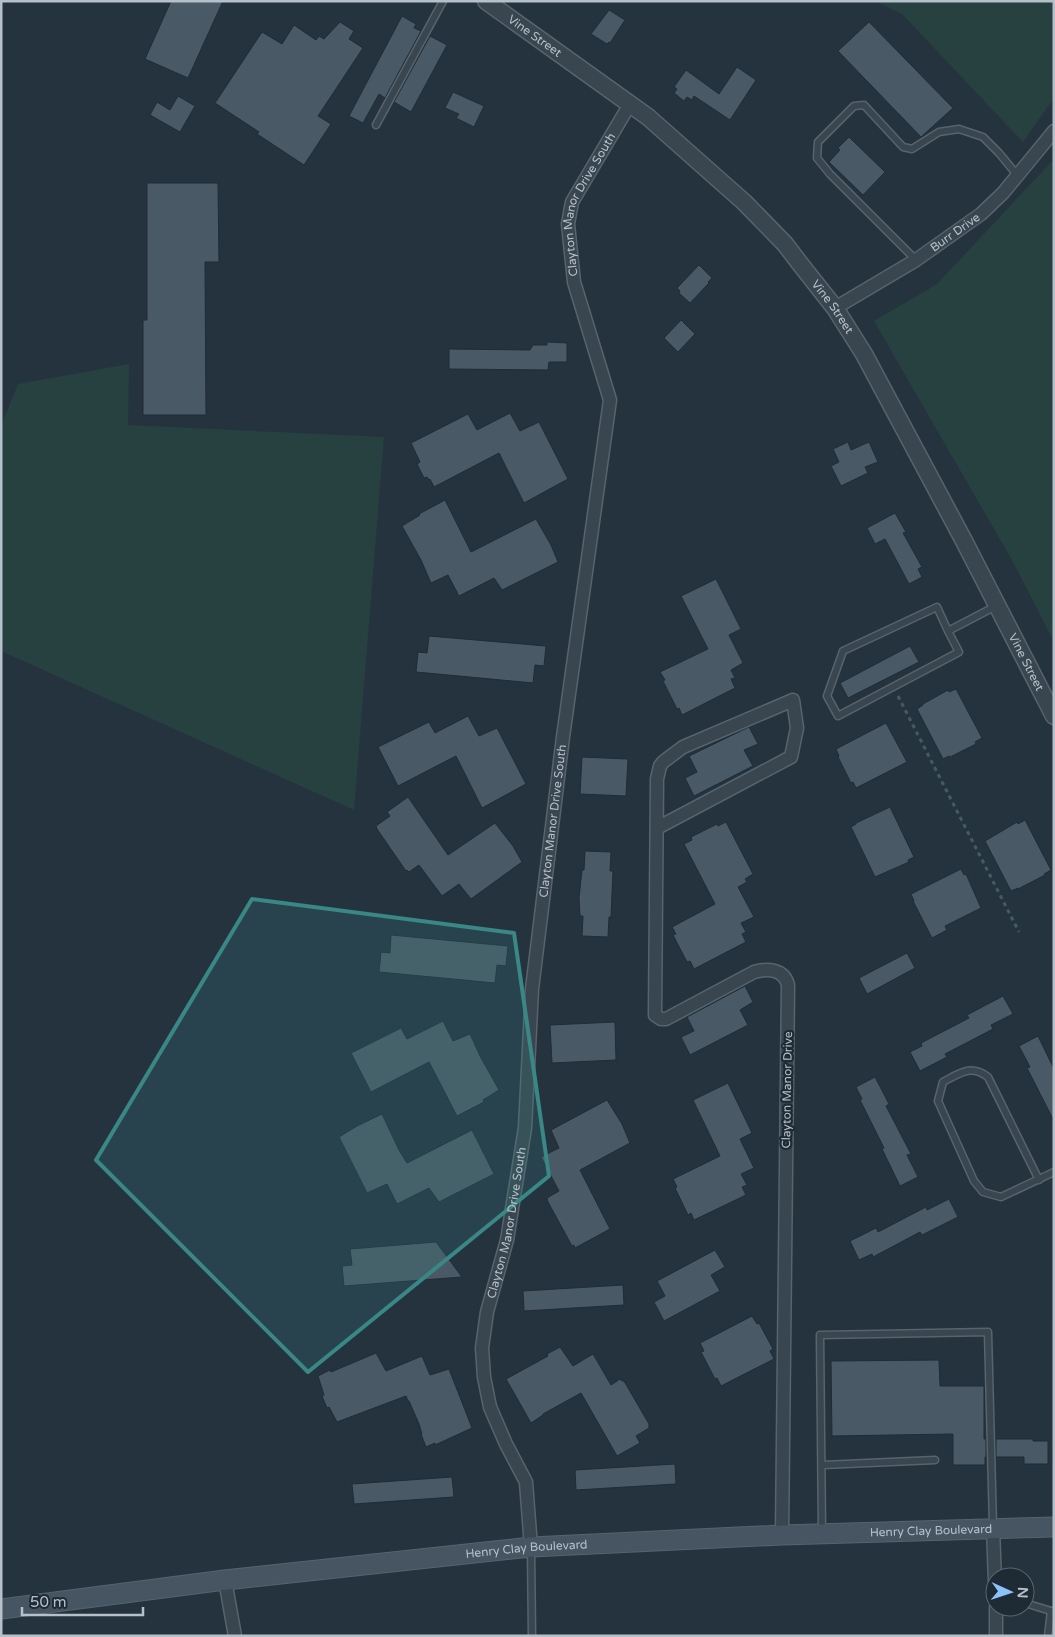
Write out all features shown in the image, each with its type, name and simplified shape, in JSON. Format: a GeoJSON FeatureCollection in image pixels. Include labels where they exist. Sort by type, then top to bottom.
{"type":"FeatureCollection","features":[{"type":"Feature","properties":{"kind":"main road","name":"Henry Clay Boulevard"},"geometry":{"type":"LineString","coordinates":[[1,1609],[225,1580],[531,1547],[822,1534],[1054,1527]]}},
{"type":"Feature","properties":{"kind":"street","name":"Vine Street"},"geometry":{"type":"LineString","coordinates":[[486,1],[648,117],[744,202],[784,244],[835,308],[864,354],[964,541],[1054,716]]}},
{"type":"Feature","properties":{"kind":"street","name":"Clayton Manor Drive South"},"geometry":{"type":"LineString","coordinates":[[531,1547],[526,1482],[506,1444],[490,1407],[484,1377],[482,1348],[487,1312],[507,1240],[525,1128],[532,989],[567,708],[610,400],[574,282],[568,224],[572,202],[630,104]]}},
{"type":"Feature","properties":{"kind":"street","name":"Burr Drive"},"geometry":{"type":"LineString","coordinates":[[835,308],[916,260],[981,214],[1003,192],[1054,131]]}},
{"type":"Feature","properties":{"kind":"street","name":"Clayton Manor Drive"},"geometry":{"type":"LineString","coordinates":[[657,828],[791,758],[797,728],[792,700],[684,747],[663,762],[657,779],[655,1014],[661,1019],[666,1019],[754,972],[765,969],[782,973],[787,979],[788,985],[782,1536]]}},
{"type":"Feature","properties":{"kind":"street"},"geometry":{"type":"LineString","coordinates":[[993,1528],[994,1567]]}},
{"type":"Feature","properties":{"kind":"street"},"geometry":{"type":"LineString","coordinates":[[225,1580],[235,1636]]}},
{"type":"Feature","properties":{"kind":"street"},"geometry":{"type":"LineString","coordinates":[[996,1617],[996,1636]]}},
{"type":"Feature","properties":{"kind":"lane"},"geometry":{"type":"LineString","coordinates":[[376,125],[443,1]]}},
{"type":"Feature","properties":{"kind":"lane"},"geometry":{"type":"LineString","coordinates":[[916,260],[830,174],[817,158],[818,142],[854,106],[864,105],[903,147],[912,149],[939,132],[959,129],[983,137],[1017,175]]}},
{"type":"Feature","properties":{"kind":"lane"},"geometry":{"type":"LineString","coordinates":[[948,631],[997,606]]}},
{"type":"Feature","properties":{"kind":"lane"},"geometry":{"type":"LineString","coordinates":[[937,607],[948,631],[959,652],[838,716],[827,696],[842,651],[937,607]]}},
{"type":"Feature","properties":{"kind":"lane"},"geometry":{"type":"LineString","coordinates":[[1039,1180],[988,1077],[980,1071],[966,1070],[943,1082],[938,1102],[974,1181],[983,1192],[1001,1197],[1039,1180],[1054,1172]]}},
{"type":"Feature","properties":{"kind":"lane"},"geometry":{"type":"LineString","coordinates":[[822,1534],[820,1334],[988,1332],[993,1528]]}},
{"type":"Feature","properties":{"kind":"lane"},"geometry":{"type":"LineString","coordinates":[[822,1465],[935,1460]]}},
{"type":"Feature","properties":{"kind":"lane"},"geometry":{"type":"LineString","coordinates":[[531,1547],[532,1636]]}},
{"type":"Feature","properties":{"kind":"lane"},"geometry":{"type":"LineString","coordinates":[[1035,1606],[1052,1611],[1048,1636]]}},
{"type":"Feature","properties":{"kind":"path"},"geometry":{"type":"LineString","coordinates":[[893,687],[1019,932]]}},
{"type":"Feature","properties":{"kind":"highlighted area"},"geometry":{"type":"Polygon","coordinates":[[[252,899],[514,933],[549,1176],[308,1372],[96,1160],[252,899]]]}},
{"type":"Feature","properties":{"kind":"green space"},"geometry":{"type":"Polygon","coordinates":[[[875,1],[1054,1],[1054,98],[1023,142],[902,14],[875,1]]]}},
{"type":"Feature","properties":{"kind":"green space"},"geometry":{"type":"Polygon","coordinates":[[[1054,159],[1054,642],[1013,562],[874,321],[937,284],[1054,159]]]}},
{"type":"Feature","properties":{"kind":"green space"},"geometry":{"type":"Polygon","coordinates":[[[129,364],[128,425],[384,437],[354,810],[1,651],[1,425],[18,384],[129,364]]]}},
{"type":"Feature","properties":{"kind":"building"},"geometry":{"type":"Polygon","coordinates":[[[171,1],[223,1],[188,78],[145,59],[171,1]]]}},
{"type":"Feature","properties":{"kind":"building"},"geometry":{"type":"Polygon","coordinates":[[[609,10],[625,20],[610,43],[607,44],[591,34],[609,10]]]}},
{"type":"Feature","properties":{"kind":"building"},"geometry":{"type":"Polygon","coordinates":[[[402,16],[416,24],[414,28],[421,31],[385,98],[379,94],[363,123],[349,116],[402,16]]]}},
{"type":"Feature","properties":{"kind":"building"},"geometry":{"type":"Polygon","coordinates":[[[340,22],[354,31],[349,39],[363,48],[318,116],[331,124],[304,165],[215,103],[262,32],[282,44],[294,25],[316,40],[319,36],[324,39],[340,22]]]}},
{"type":"Feature","properties":{"kind":"building"},"geometry":{"type":"Polygon","coordinates":[[[869,22],[953,108],[921,137],[838,51],[869,22]]]}},
{"type":"Feature","properties":{"kind":"building"},"geometry":{"type":"Polygon","coordinates":[[[430,36],[447,45],[411,112],[394,102],[430,36]]]}},
{"type":"Feature","properties":{"kind":"building"},"geometry":{"type":"Polygon","coordinates":[[[737,67],[756,80],[730,120],[694,96],[692,100],[687,97],[684,101],[674,93],[677,89],[674,87],[686,70],[719,94],[737,67]]]}},
{"type":"Feature","properties":{"kind":"building"},"geometry":{"type":"Polygon","coordinates":[[[453,92],[484,106],[474,127],[456,118],[459,114],[445,108],[453,92]]]}},
{"type":"Feature","properties":{"kind":"building"},"geometry":{"type":"Polygon","coordinates":[[[178,96],[195,106],[180,132],[150,115],[157,102],[170,110],[178,96]]]}},
{"type":"Feature","properties":{"kind":"building"},"geometry":{"type":"Polygon","coordinates":[[[849,137],[885,172],[863,195],[829,162],[840,150],[838,148],[849,137]]]}},
{"type":"Feature","properties":{"kind":"building"},"geometry":{"type":"Polygon","coordinates":[[[147,183],[218,183],[219,262],[205,262],[206,415],[143,415],[143,320],[147,320],[147,183]]]}},
{"type":"Feature","properties":{"kind":"building"},"geometry":{"type":"Polygon","coordinates":[[[699,265],[712,278],[690,303],[679,293],[680,291],[677,288],[699,265]]]}},
{"type":"Feature","properties":{"kind":"building"},"geometry":{"type":"Polygon","coordinates":[[[681,320],[695,334],[678,352],[664,338],[681,320]]]}},
{"type":"Feature","properties":{"kind":"building"},"geometry":{"type":"Polygon","coordinates":[[[547,342],[567,343],[567,362],[549,362],[548,370],[449,369],[449,349],[530,350],[533,345],[547,345],[547,342]]]}},
{"type":"Feature","properties":{"kind":"building"},"geometry":{"type":"Polygon","coordinates":[[[510,413],[520,431],[539,422],[568,479],[524,503],[499,453],[434,487],[430,479],[424,478],[417,464],[420,462],[411,443],[468,414],[477,430],[510,413]]]}},
{"type":"Feature","properties":{"kind":"building"},"geometry":{"type":"Polygon","coordinates":[[[848,442],[851,450],[869,442],[878,462],[865,467],[868,473],[841,486],[831,466],[839,462],[833,449],[848,442]]]}},
{"type":"Feature","properties":{"kind":"building"},"geometry":{"type":"Polygon","coordinates":[[[445,500],[471,552],[536,519],[551,545],[558,562],[502,590],[494,578],[459,596],[448,575],[431,583],[421,560],[402,526],[445,500]]]}},
{"type":"Feature","properties":{"kind":"building"},"geometry":{"type":"Polygon","coordinates":[[[895,513],[906,532],[903,533],[922,567],[918,569],[922,577],[909,584],[885,539],[875,544],[867,528],[895,513]]]}},
{"type":"Feature","properties":{"kind":"building"},"geometry":{"type":"Polygon","coordinates":[[[716,579],[741,629],[729,635],[743,663],[731,670],[735,678],[731,679],[735,688],[682,715],[679,708],[677,709],[660,672],[708,649],[681,596],[716,579]]]}},
{"type":"Feature","properties":{"kind":"building"},"geometry":{"type":"Polygon","coordinates":[[[429,636],[546,646],[544,666],[535,665],[533,683],[416,672],[418,652],[427,653],[429,636]]]}},
{"type":"Feature","properties":{"kind":"building"},"geometry":{"type":"Polygon","coordinates":[[[910,646],[919,662],[848,698],[840,683],[910,646]]]}},
{"type":"Feature","properties":{"kind":"building"},"geometry":{"type":"Polygon","coordinates":[[[956,689],[982,738],[975,742],[976,744],[943,759],[917,709],[948,690],[949,692],[956,689]]]}},
{"type":"Feature","properties":{"kind":"building"},"geometry":{"type":"Polygon","coordinates":[[[468,716],[479,736],[497,728],[526,784],[482,808],[456,756],[398,786],[378,747],[429,722],[435,733],[468,716]]]}},
{"type":"Feature","properties":{"kind":"building"},"geometry":{"type":"Polygon","coordinates":[[[886,723],[907,762],[856,788],[853,782],[851,783],[836,749],[886,723]]]}},
{"type":"Feature","properties":{"kind":"building"},"geometry":{"type":"Polygon","coordinates":[[[749,727],[758,744],[744,750],[753,766],[694,796],[685,778],[697,772],[689,756],[749,727]]]}},
{"type":"Feature","properties":{"kind":"building"},"geometry":{"type":"Polygon","coordinates":[[[582,757],[628,759],[626,796],[580,794],[582,757]]]}},
{"type":"Feature","properties":{"kind":"building"},"geometry":{"type":"Polygon","coordinates":[[[408,797],[448,855],[495,823],[513,846],[522,862],[471,899],[459,884],[442,896],[419,865],[409,872],[406,871],[377,829],[376,826],[390,816],[387,812],[408,797]]]}},
{"type":"Feature","properties":{"kind":"building"},"geometry":{"type":"Polygon","coordinates":[[[890,807],[914,857],[908,860],[909,862],[875,877],[851,827],[890,807]]]}},
{"type":"Feature","properties":{"kind":"building"},"geometry":{"type":"Polygon","coordinates":[[[1025,820],[1051,870],[1045,875],[1011,891],[985,841],[1017,822],[1018,824],[1025,820]]]}},
{"type":"Feature","properties":{"kind":"building"},"geometry":{"type":"Polygon","coordinates":[[[726,822],[753,874],[745,879],[747,882],[738,887],[754,917],[741,923],[746,932],[742,934],[746,942],[694,969],[690,961],[687,962],[673,935],[676,934],[672,927],[715,904],[684,844],[692,840],[691,837],[717,824],[718,826],[726,822]]]}},
{"type":"Feature","properties":{"kind":"building"},"geometry":{"type":"Polygon","coordinates":[[[585,851],[611,852],[610,871],[613,871],[608,937],[582,936],[583,916],[580,916],[579,898],[585,851]]]}},
{"type":"Feature","properties":{"kind":"building"},"geometry":{"type":"Polygon","coordinates":[[[961,869],[964,875],[966,874],[981,908],[945,926],[947,930],[932,938],[911,894],[961,869]]]}},
{"type":"Feature","properties":{"kind":"building"},"geometry":{"type":"Polygon","coordinates":[[[391,935],[508,946],[506,966],[497,965],[495,983],[379,972],[381,952],[390,953],[391,935]]]}},
{"type":"Feature","properties":{"kind":"building"},"geometry":{"type":"Polygon","coordinates":[[[907,953],[915,968],[867,994],[859,978],[907,953]]]}},
{"type":"Feature","properties":{"kind":"building"},"geometry":{"type":"Polygon","coordinates":[[[745,986],[753,1002],[740,1010],[748,1025],[690,1055],[681,1037],[694,1031],[687,1017],[745,986]]]}},
{"type":"Feature","properties":{"kind":"building"},"geometry":{"type":"Polygon","coordinates":[[[1003,996],[1013,1014],[991,1025],[993,1029],[945,1054],[947,1057],[920,1071],[910,1052],[922,1046],[921,1043],[969,1018],[967,1015],[1003,996]]]}},
{"type":"Feature","properties":{"kind":"building"},"geometry":{"type":"Polygon","coordinates":[[[443,1021],[453,1041],[470,1034],[499,1090],[483,1100],[484,1102],[457,1116],[429,1062],[371,1092],[351,1053],[401,1028],[407,1039],[443,1021]]]}},
{"type":"Feature","properties":{"kind":"building"},"geometry":{"type":"Polygon","coordinates":[[[615,1022],[616,1060],[552,1063],[550,1025],[615,1022]]]}},
{"type":"Feature","properties":{"kind":"building"},"geometry":{"type":"Polygon","coordinates":[[[1038,1036],[1054,1069],[1054,1121],[1027,1068],[1030,1067],[1019,1046],[1038,1036]]]}},
{"type":"Feature","properties":{"kind":"building"},"geometry":{"type":"Polygon","coordinates":[[[875,1077],[889,1104],[886,1106],[911,1154],[907,1155],[918,1177],[900,1186],[882,1149],[884,1148],[860,1100],[862,1099],[856,1087],[875,1077]]]}},
{"type":"Feature","properties":{"kind":"building"},"geometry":{"type":"Polygon","coordinates":[[[728,1083],[752,1133],[740,1139],[754,1168],[741,1174],[747,1185],[742,1187],[746,1195],[694,1220],[691,1213],[688,1215],[675,1188],[677,1187],[673,1179],[720,1156],[693,1100],[728,1083]]]}},
{"type":"Feature","properties":{"kind":"building"},"geometry":{"type":"Polygon","coordinates":[[[607,1100],[622,1124],[630,1143],[580,1170],[610,1229],[575,1248],[574,1245],[572,1246],[548,1202],[547,1198],[559,1191],[541,1157],[559,1148],[551,1130],[607,1100]]]}},
{"type":"Feature","properties":{"kind":"building"},"geometry":{"type":"Polygon","coordinates":[[[382,1114],[407,1163],[472,1130],[494,1174],[439,1202],[429,1188],[397,1204],[387,1184],[367,1193],[339,1137],[382,1114]]]}},
{"type":"Feature","properties":{"kind":"building"},"geometry":{"type":"Polygon","coordinates":[[[949,1199],[958,1217],[922,1235],[920,1232],[873,1257],[872,1254],[859,1260],[850,1241],[876,1228],[878,1232],[926,1207],[927,1210],[949,1199]]]}},
{"type":"Feature","properties":{"kind":"building"},"geometry":{"type":"Polygon","coordinates":[[[436,1242],[462,1277],[344,1286],[342,1266],[352,1265],[350,1249],[436,1242]]]}},
{"type":"Feature","properties":{"kind":"building"},"geometry":{"type":"Polygon","coordinates":[[[715,1250],[725,1267],[711,1275],[720,1291],[664,1321],[654,1302],[665,1296],[657,1281],[715,1250]]]}},
{"type":"Feature","properties":{"kind":"building"},"geometry":{"type":"Polygon","coordinates":[[[623,1285],[624,1305],[524,1311],[523,1291],[623,1285]]]}},
{"type":"Feature","properties":{"kind":"building"},"geometry":{"type":"Polygon","coordinates":[[[752,1316],[757,1324],[759,1323],[773,1349],[770,1351],[774,1359],[721,1386],[717,1378],[715,1379],[701,1352],[704,1351],[700,1343],[752,1316]]]}},
{"type":"Feature","properties":{"kind":"building"},"geometry":{"type":"Polygon","coordinates":[[[560,1347],[573,1366],[593,1354],[611,1385],[620,1379],[624,1381],[649,1424],[649,1428],[636,1436],[640,1443],[617,1456],[581,1393],[543,1414],[531,1423],[506,1379],[548,1356],[547,1354],[560,1347]]]}},
{"type":"Feature","properties":{"kind":"building"},"geometry":{"type":"Polygon","coordinates":[[[376,1353],[386,1371],[422,1356],[430,1375],[449,1369],[472,1428],[435,1445],[435,1443],[426,1447],[419,1424],[406,1396],[337,1422],[329,1407],[327,1408],[322,1396],[324,1395],[318,1376],[376,1353]]]}},
{"type":"Feature","properties":{"kind":"building"},"geometry":{"type":"Polygon","coordinates":[[[939,1360],[940,1386],[984,1386],[985,1465],[953,1465],[953,1434],[832,1436],[831,1361],[939,1360]]]}},
{"type":"Feature","properties":{"kind":"building"},"geometry":{"type":"Polygon","coordinates":[[[996,1439],[1048,1441],[1048,1464],[1024,1464],[1024,1457],[996,1457],[996,1439]]]}},
{"type":"Feature","properties":{"kind":"building"},"geometry":{"type":"Polygon","coordinates":[[[675,1464],[676,1484],[576,1490],[575,1470],[675,1464]]]}},
{"type":"Feature","properties":{"kind":"building"},"geometry":{"type":"Polygon","coordinates":[[[452,1477],[454,1497],[354,1504],[352,1484],[452,1477]]]}}]}
